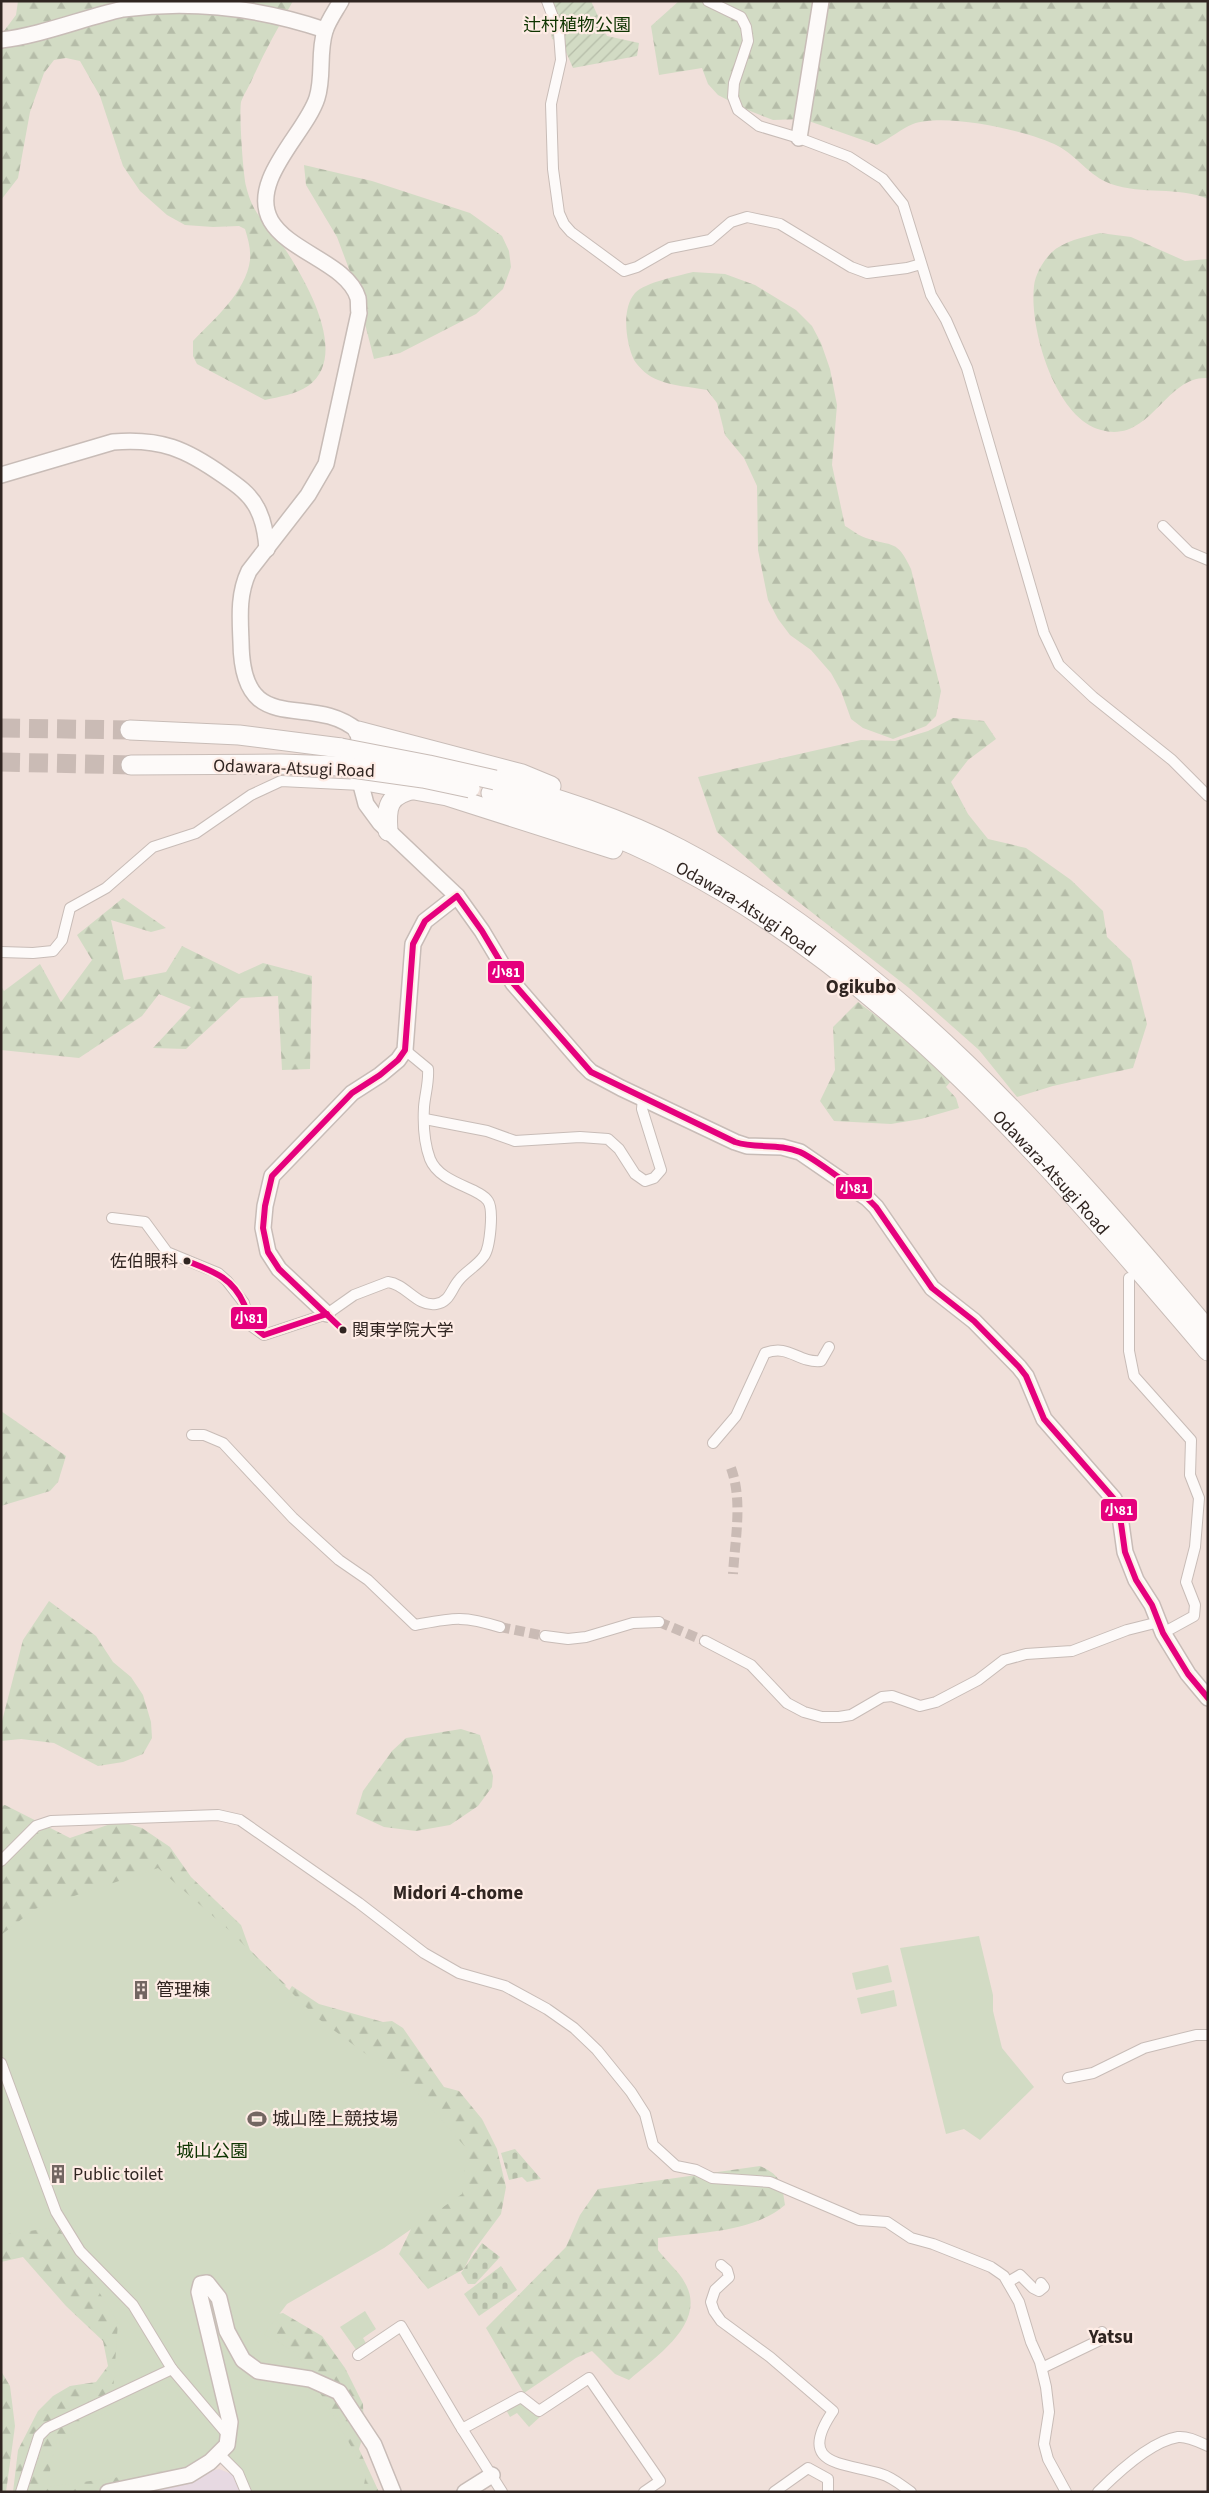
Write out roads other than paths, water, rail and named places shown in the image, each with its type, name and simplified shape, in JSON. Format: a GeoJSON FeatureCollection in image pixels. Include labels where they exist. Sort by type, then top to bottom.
{"type":"FeatureCollection","features":[{"type":"Feature","properties":{"kind":"highway","name":"Odawara-Atsugi Road"},"geometry":{"type":"LineString","coordinates":[[130,730],[239,735],[339,757],[429,765],[493,786],[622,839],[678,866],[787,933],[897,1019],[955,1072],[1012,1129],[1202,1330]]}},
{"type":"Feature","properties":{"kind":"highway"},"geometry":{"type":"LineString","coordinates":[[358,731],[522,774],[584,799],[627,825]]}},
{"type":"Feature","properties":{"kind":"highway","name":"Odawara-Atsugi Road"},"geometry":{"type":"LineString","coordinates":[[131,765],[281,764],[339,757]]}},
{"type":"Feature","properties":{"kind":"highway"},"geometry":{"type":"LineString","coordinates":[[361,783],[414,789],[505,813],[610,847],[709,893],[787,933]]}},
{"type":"Feature","properties":{"kind":"highway","name":"Odawara-Atsugi Road"},"geometry":{"type":"LineString","coordinates":[[493,786],[570,803],[679,848],[737,881],[810,932],[926,1027],[1022,1118],[1090,1192],[1202,1330],[1208,1351]]}},
{"type":"Feature","properties":{"kind":"highway"},"geometry":{"type":"LineString","coordinates":[[388,831],[387,815],[392,799],[398,794],[414,789]]}},
{"type":"Feature","properties":{"kind":"street"},"geometry":{"type":"LineString","coordinates":[[341,1],[325,30],[321,57],[321,83],[316,101],[277,164],[268,190],[266,204],[270,220],[281,233],[351,285],[358,298],[359,313],[326,464],[308,495],[249,571],[241,593],[241,652],[248,686],[270,705],[280,709],[339,718],[358,731],[361,752],[361,783],[366,804],[388,831],[457,896],[482,930],[513,982],[584,1065],[599,1076],[735,1142],[748,1146],[782,1147],[800,1152],[876,1207],[932,1288],[974,1321],[1020,1367],[1044,1419],[1114,1498],[1119,1509],[1124,1552],[1136,1580],[1152,1604],[1161,1628],[1188,1674],[1208,1698]]}},
{"type":"Feature","properties":{"kind":"street"},"geometry":{"type":"LineString","coordinates":[[546,1],[559,33],[561,60],[551,104],[553,169],[559,213],[564,224],[571,232],[624,271],[637,267],[670,248],[710,240],[731,222],[747,217],[780,224],[851,267],[867,273],[907,268],[921,264]]}},
{"type":"Feature","properties":{"kind":"street"},"geometry":{"type":"LineString","coordinates":[[708,1],[741,17],[746,27],[748,41],[734,83],[733,97],[738,110],[759,126],[799,138],[849,157],[883,180],[903,204],[912,228],[931,295],[946,320],[967,368],[1044,633],[1059,665],[1093,697],[1172,760],[1208,796]]}},
{"type":"Feature","properties":{"kind":"street"},"geometry":{"type":"LineString","coordinates":[[799,138],[821,1]]}},
{"type":"Feature","properties":{"kind":"street"},"geometry":{"type":"LineString","coordinates":[[1,40],[125,8],[171,2],[231,5],[274,13],[325,30]]}},
{"type":"Feature","properties":{"kind":"street"},"geometry":{"type":"LineString","coordinates":[[1,475],[113,442],[131,440],[167,444],[200,460],[247,493],[257,507],[264,523],[267,549]]}},
{"type":"Feature","properties":{"kind":"street"},"geometry":{"type":"LineString","coordinates":[[1163,526],[1190,552],[1208,560]]}},
{"type":"Feature","properties":{"kind":"street"},"geometry":{"type":"LineString","coordinates":[[1,952],[33,953],[53,951],[62,940],[70,908],[106,888],[154,847],[196,833],[251,795],[282,781],[361,783]]}},
{"type":"Feature","properties":{"kind":"street"},"geometry":{"type":"LineString","coordinates":[[328,1314],[279,1269],[268,1252],[264,1214],[272,1176],[352,1093],[380,1075],[398,1060],[405,1050],[413,944],[425,921],[457,896]]}},
{"type":"Feature","properties":{"kind":"street"},"geometry":{"type":"LineString","coordinates":[[112,1218],[145,1222],[167,1252],[218,1272],[227,1280],[244,1303],[250,1325],[264,1335],[328,1314],[354,1295],[388,1282],[423,1302],[438,1303],[448,1298],[460,1278],[484,1256],[490,1224],[489,1202],[484,1196],[455,1183],[431,1162],[424,1142],[424,1108],[428,1069],[405,1050]]}},
{"type":"Feature","properties":{"kind":"street"},"geometry":{"type":"LineString","coordinates":[[425,1119],[486,1131],[515,1141],[580,1137],[608,1139],[619,1149],[635,1174],[645,1181],[659,1175],[661,1165],[642,1109],[643,1098]]}},
{"type":"Feature","properties":{"kind":"street"},"geometry":{"type":"LineString","coordinates":[[705,1641],[751,1666],[787,1703],[804,1712],[822,1717],[839,1717],[851,1715],[882,1697],[892,1696],[920,1706],[936,1702],[972,1684],[1004,1660],[1026,1654],[1072,1651],[1127,1630],[1161,1628],[1194,1616],[1195,1605],[1186,1582],[1195,1547],[1199,1498],[1190,1476],[1191,1440],[1134,1376],[1130,1351],[1129,1278]]}},
{"type":"Feature","properties":{"kind":"street"},"geometry":{"type":"LineString","coordinates":[[713,1443],[736,1416],[765,1353],[781,1349],[809,1362],[821,1361],[829,1347]]}},
{"type":"Feature","properties":{"kind":"street"},"geometry":{"type":"LineString","coordinates":[[192,1435],[204,1435],[223,1443],[293,1518],[339,1560],[368,1580],[414,1625],[457,1617],[481,1620],[500,1627]]}},
{"type":"Feature","properties":{"kind":"street"},"geometry":{"type":"LineString","coordinates":[[545,1636],[568,1639],[586,1638],[632,1623],[658,1622]]}},
{"type":"Feature","properties":{"kind":"street"},"geometry":{"type":"LineString","coordinates":[[1,1861],[36,1826],[51,1821],[231,1816],[240,1820],[359,1903],[424,1954],[458,1973],[505,1986],[547,2009],[574,2028],[597,2050],[631,2092],[645,2114],[653,2145],[676,2166],[696,2170],[712,2178],[770,2182],[859,2220],[887,2222],[911,2238],[933,2244],[991,2267],[1008,2282],[1019,2302],[1042,2368],[1049,2412],[1044,2444],[1048,2459],[1066,2492]]}},
{"type":"Feature","properties":{"kind":"street"},"geometry":{"type":"LineString","coordinates":[[1068,2078],[1093,2073],[1144,2048],[1196,2035],[1208,2035]]}},
{"type":"Feature","properties":{"kind":"street"},"geometry":{"type":"LineString","coordinates":[[1,2063],[56,2212],[80,2251],[133,2305],[172,2369],[228,2435]]}},
{"type":"Feature","properties":{"kind":"street"},"geometry":{"type":"LineString","coordinates":[[722,2265],[727,2270],[729,2277],[715,2290],[712,2302],[714,2311],[721,2321],[770,2357],[833,2411],[820,2435],[822,2453],[830,2460],[846,2467],[880,2474],[911,2492]]}},
{"type":"Feature","properties":{"kind":"street"},"geometry":{"type":"LineString","coordinates":[[1008,2282],[1020,2274],[1033,2288],[1039,2291],[1044,2287],[1041,2283]]}},
{"type":"Feature","properties":{"kind":"street"},"geometry":{"type":"LineString","coordinates":[[108,2492],[189,2475],[210,2462],[227,2445],[230,2422],[201,2307],[199,2292],[201,2284],[207,2283],[219,2298],[227,2331],[243,2360],[258,2371],[310,2379],[338,2392],[374,2445],[393,2492]]}},
{"type":"Feature","properties":{"kind":"street"},"geometry":{"type":"LineString","coordinates":[[358,2355],[401,2326],[502,2492]]}},
{"type":"Feature","properties":{"kind":"street"},"geometry":{"type":"LineString","coordinates":[[1042,2368],[1100,2340],[1105,2336],[1102,2332]]}},
{"type":"Feature","properties":{"kind":"street"},"geometry":{"type":"LineString","coordinates":[[20,2492],[39,2436],[47,2428],[172,2369]]}},
{"type":"Feature","properties":{"kind":"street"},"geometry":{"type":"LineString","coordinates":[[462,2429],[521,2397],[539,2411],[589,2378],[660,2481],[644,2492]]}},
{"type":"Feature","properties":{"kind":"street"},"geometry":{"type":"LineString","coordinates":[[1098,2492],[1116,2474],[1142,2453],[1177,2437],[1187,2437],[1208,2446]]}},
{"type":"Feature","properties":{"kind":"street"},"geometry":{"type":"LineString","coordinates":[[218,2454],[238,2473],[246,2492]]}},
{"type":"Feature","properties":{"kind":"street"},"geometry":{"type":"LineString","coordinates":[[774,2492],[808,2468],[828,2478],[828,2492]]}},
{"type":"Feature","properties":{"kind":"street"},"geometry":{"type":"LineString","coordinates":[[464,2492],[492,2475]]}},
{"type":"Feature","properties":{"kind":"tunnel"},"geometry":{"type":"LineString","coordinates":[[1,728],[130,730]]}},
{"type":"Feature","properties":{"kind":"tunnel"},"geometry":{"type":"LineString","coordinates":[[1,762],[131,765]]}},
{"type":"Feature","properties":{"kind":"tunnel"},"geometry":{"type":"LineString","coordinates":[[731,1468],[737,1494],[733,1574]]}},
{"type":"Feature","properties":{"kind":"tunnel"},"geometry":{"type":"LineString","coordinates":[[659,1622],[705,1641]]}},
{"type":"Feature","properties":{"kind":"tunnel"},"geometry":{"type":"LineString","coordinates":[[500,1627],[545,1636]]}},
{"type":"Feature","properties":{"kind":"place","name":"佐伯眼科"},"geometry":{"type":"Point","coordinates":[187,1261]}},
{"type":"Feature","properties":{"kind":"place","name":"関東学院大学"},"geometry":{"type":"Point","coordinates":[343,1330]}},
{"type":"Feature","properties":{"kind":"place","name":"管理棟"},"geometry":{"type":"Point","coordinates":[141,1990]}},
{"type":"Feature","properties":{"kind":"place","name":"城山陸上競技場"},"geometry":{"type":"Point","coordinates":[257,2119]}},
{"type":"Feature","properties":{"kind":"place","name":"Public toilet"},"geometry":{"type":"Point","coordinates":[58,2174]}},
{"type":"Feature","properties":{"kind":"district","name":"Ogikubo"},"geometry":{"type":"Point","coordinates":[861,986]}},
{"type":"Feature","properties":{"kind":"district","name":"Midori 4-chome"},"geometry":{"type":"Point","coordinates":[458,1892]}},
{"type":"Feature","properties":{"kind":"district","name":"Yatsu"},"geometry":{"type":"Point","coordinates":[1111,2336]}},
{"type":"Feature","properties":{"kind":"park label","name":"辻村植物公園"},"geometry":{"type":"Point","coordinates":[577,25]}},
{"type":"Feature","properties":{"kind":"park label","name":"城山公園"},"geometry":{"type":"Point","coordinates":[212,2151]}}]}
